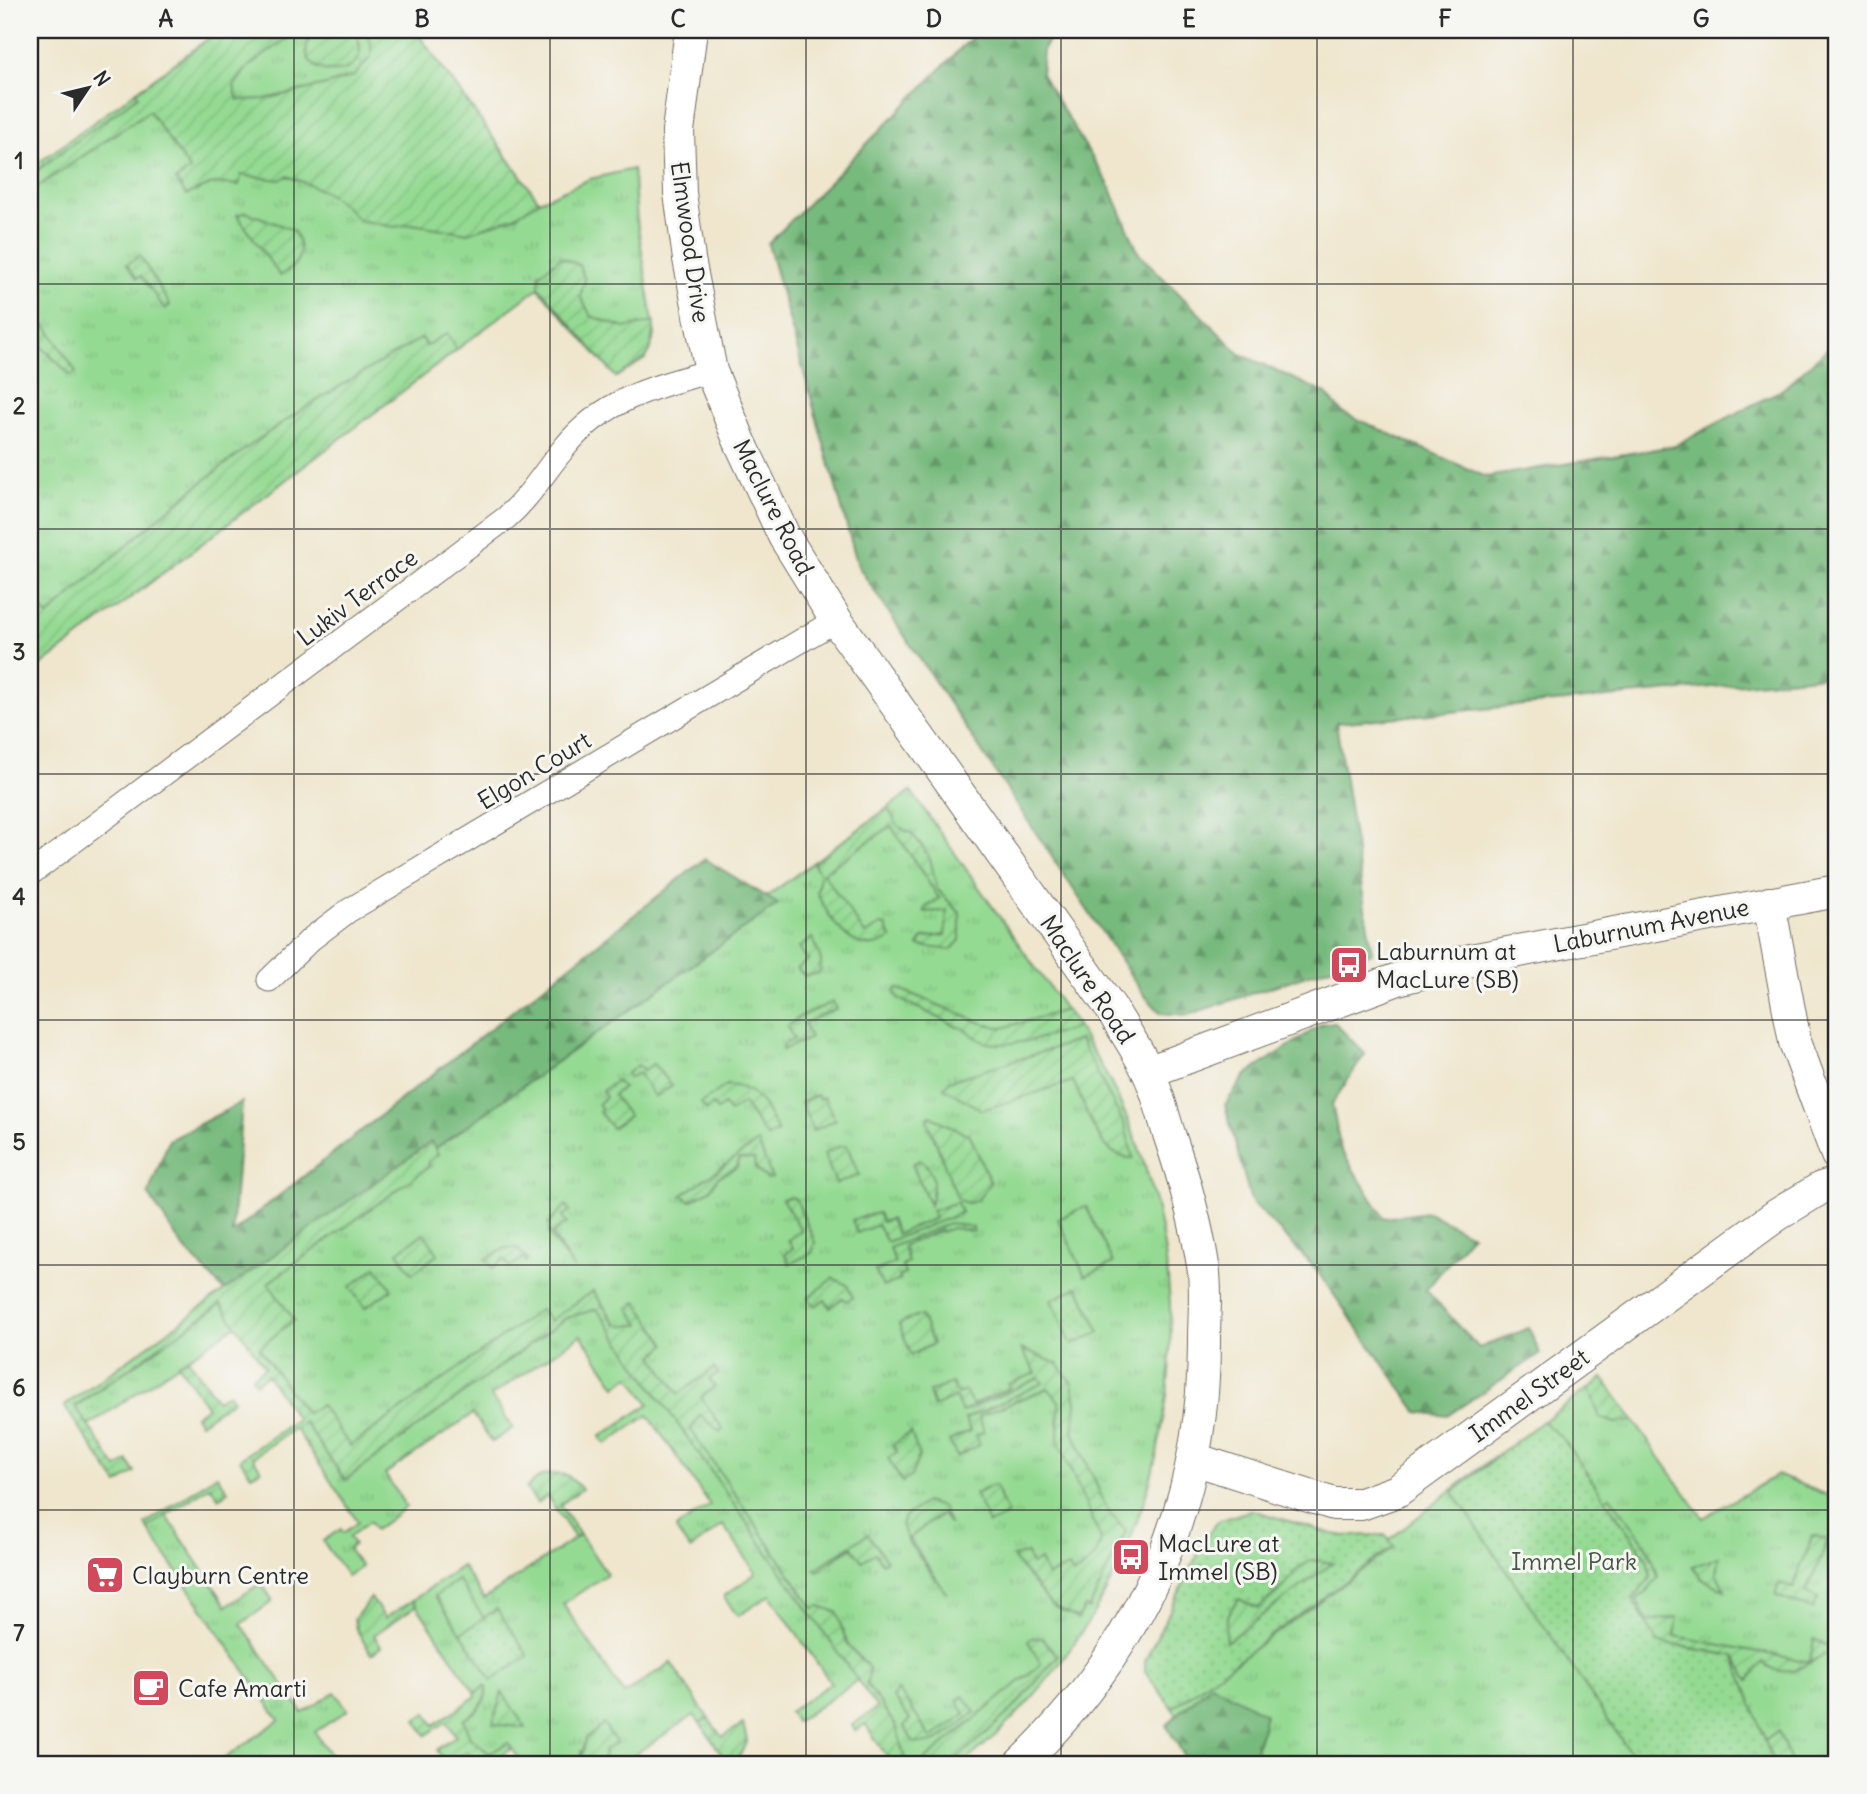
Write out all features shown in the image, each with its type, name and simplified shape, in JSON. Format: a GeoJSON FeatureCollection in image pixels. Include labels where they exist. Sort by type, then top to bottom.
{"type":"FeatureCollection","features":[{"type":"Feature","properties":{"kind":"street","name":"Elmwood Drive"},"geometry":{"type":"LineString","coordinates":[[691,30],[678,131],[680,193],[689,259],[712,371]]}},
{"type":"Feature","properties":{"kind":"street","name":"Maclure Road"},"geometry":{"type":"LineString","coordinates":[[712,371],[740,442],[784,536],[836,620],[1111,1008],[1149,1072],[1182,1171],[1204,1268],[1204,1386],[1194,1459],[1184,1501],[1147,1591],[1116,1653],[1053,1732],[1020,1764]]}},
{"type":"Feature","properties":{"kind":"street","name":"Lukiv Terrace"},"geometry":{"type":"LineString","coordinates":[[30,874],[506,518],[529,498],[584,425],[609,406],[661,385],[712,371]]}},
{"type":"Feature","properties":{"kind":"street","name":"Elgon Court"},"geometry":{"type":"LineString","coordinates":[[269,980],[311,939],[348,911],[836,620]]}},
{"type":"Feature","properties":{"kind":"street","name":"Laburnum Avenue"},"geometry":{"type":"LineString","coordinates":[[1149,1072],[1398,979],[1471,960],[1837,891]]}},
{"type":"Feature","properties":{"kind":"street"},"geometry":{"type":"LineString","coordinates":[[1769,903],[1795,1042],[1837,1155]]}},
{"type":"Feature","properties":{"kind":"street","name":"Immel Street"},"geometry":{"type":"LineString","coordinates":[[1194,1459],[1334,1504],[1361,1504],[1397,1491],[1777,1215],[1821,1188],[1837,1183]]}},
{"type":"Feature","properties":{"kind":"green space"},"geometry":{"type":"Polygon","coordinates":[[[225,30],[415,30],[539,201],[590,179],[633,169],[637,221],[655,335],[646,358],[616,377],[538,288],[30,674],[30,169],[212,36],[225,30]]]}},
{"type":"Feature","properties":{"kind":"green space"},"geometry":{"type":"Polygon","coordinates":[[[225,30],[298,30],[247,68],[234,86],[238,100],[265,99],[354,76],[371,57],[371,43],[365,30],[415,30],[539,201],[514,217],[468,233],[412,224],[394,227],[358,220],[335,198],[287,176],[280,180],[241,175],[239,185],[215,183],[186,195],[176,180],[190,170],[149,111],[30,192],[30,175],[138,96],[136,92],[212,36],[225,30]]]}},
{"type":"Feature","properties":{"kind":"green space"},"geometry":{"type":"Polygon","coordinates":[[[313,30],[354,30],[360,48],[356,61],[346,69],[333,71],[320,68],[310,61],[307,48],[313,30]]]}},
{"type":"Feature","properties":{"kind":"green space"},"geometry":{"type":"Polygon","coordinates":[[[975,30],[1053,30],[1043,50],[1041,74],[1109,185],[1139,254],[1240,354],[1325,393],[1343,413],[1486,477],[1674,446],[1783,389],[1837,340],[1837,675],[1336,723],[1372,953],[1188,1015],[1161,1013],[1144,995],[858,566],[768,244],[973,36],[975,30]]]}},
{"type":"Feature","properties":{"kind":"green space"},"geometry":{"type":"Polygon","coordinates":[[[246,212],[293,230],[299,244],[299,256],[292,267],[280,276],[237,215],[246,212]]]}},
{"type":"Feature","properties":{"kind":"green space"},"geometry":{"type":"Polygon","coordinates":[[[140,256],[170,305],[165,309],[141,276],[137,278],[127,264],[140,256]]]}},
{"type":"Feature","properties":{"kind":"green space"},"geometry":{"type":"Polygon","coordinates":[[[561,257],[579,265],[585,280],[580,296],[591,316],[625,328],[654,322],[651,349],[646,358],[616,377],[539,287],[540,274],[561,257]]]}},
{"type":"Feature","properties":{"kind":"green space"},"geometry":{"type":"Polygon","coordinates":[[[46,325],[76,372],[71,376],[31,336],[46,325]]]}},
{"type":"Feature","properties":{"kind":"green space"},"geometry":{"type":"Polygon","coordinates":[[[447,333],[457,350],[30,674],[30,596],[48,616],[166,512],[262,437],[329,393],[422,338],[426,346],[447,333]]]}},
{"type":"Feature","properties":{"kind":"green space"},"geometry":{"type":"Polygon","coordinates":[[[911,791],[1065,1009],[1108,1078],[1150,1185],[1168,1275],[1169,1367],[1156,1457],[1128,1544],[1086,1625],[1031,1699],[962,1764],[909,1764],[904,1757],[897,1728],[593,1291],[344,1469],[222,1294],[911,791]]]}},
{"type":"Feature","properties":{"kind":"green space"},"geometry":{"type":"Polygon","coordinates":[[[888,808],[898,826],[912,834],[923,847],[931,862],[937,889],[960,913],[960,940],[951,950],[918,946],[923,938],[945,935],[947,911],[925,912],[925,908],[939,898],[891,826],[823,873],[865,934],[881,925],[886,926],[891,938],[878,944],[856,942],[837,926],[817,893],[820,874],[813,863],[888,808]]]}},
{"type":"Feature","properties":{"kind":"green space"},"geometry":{"type":"Polygon","coordinates":[[[705,859],[778,904],[229,1296],[182,1246],[148,1194],[169,1140],[242,1102],[232,1233],[705,859]]]}},
{"type":"Feature","properties":{"kind":"green space"},"geometry":{"type":"Polygon","coordinates":[[[812,938],[821,968],[819,973],[805,976],[797,969],[808,960],[799,948],[812,938]]]}},
{"type":"Feature","properties":{"kind":"green space"},"geometry":{"type":"Polygon","coordinates":[[[897,988],[982,1023],[1003,1028],[1066,1010],[1078,1027],[1045,1037],[994,1044],[899,999],[894,993],[897,988]]]}},
{"type":"Feature","properties":{"kind":"green space"},"geometry":{"type":"Polygon","coordinates":[[[833,1002],[836,1009],[804,1023],[810,1038],[782,1050],[783,1045],[794,1039],[787,1027],[799,1017],[833,1002]]]}},
{"type":"Feature","properties":{"kind":"green space"},"geometry":{"type":"Polygon","coordinates":[[[1334,1022],[1365,1054],[1332,1104],[1341,1150],[1384,1218],[1428,1212],[1471,1235],[1426,1290],[1479,1348],[1529,1328],[1540,1354],[1447,1416],[1418,1412],[1314,1267],[1251,1201],[1225,1105],[1246,1075],[1322,1024],[1334,1022]]]}},
{"type":"Feature","properties":{"kind":"green space"},"geometry":{"type":"Polygon","coordinates":[[[1080,1040],[1125,1126],[1133,1158],[1121,1156],[1102,1141],[1088,1117],[1073,1081],[982,1110],[944,1088],[949,1081],[1080,1040]]]}},
{"type":"Feature","properties":{"kind":"green space"},"geometry":{"type":"Polygon","coordinates":[[[653,1064],[672,1085],[655,1097],[638,1073],[629,1078],[626,1074],[638,1065],[643,1071],[653,1064]]]}},
{"type":"Feature","properties":{"kind":"green space"},"geometry":{"type":"Polygon","coordinates":[[[616,1081],[623,1088],[613,1095],[629,1116],[612,1128],[599,1112],[602,1109],[598,1104],[606,1097],[602,1091],[616,1081]]]}},
{"type":"Feature","properties":{"kind":"green space"},"geometry":{"type":"Polygon","coordinates":[[[727,1085],[738,1086],[753,1094],[764,1106],[778,1132],[767,1137],[743,1103],[730,1112],[724,1105],[717,1110],[713,1105],[706,1110],[701,1103],[727,1085]]]}},
{"type":"Feature","properties":{"kind":"green space"},"geometry":{"type":"Polygon","coordinates":[[[817,1095],[819,1099],[824,1097],[835,1120],[813,1131],[801,1102],[817,1095]]]}},
{"type":"Feature","properties":{"kind":"green space"},"geometry":{"type":"Polygon","coordinates":[[[930,1116],[969,1133],[990,1182],[981,1196],[973,1202],[958,1199],[927,1120],[930,1116]]]}},
{"type":"Feature","properties":{"kind":"green space"},"geometry":{"type":"Polygon","coordinates":[[[431,1142],[438,1154],[428,1162],[430,1166],[268,1283],[294,1320],[259,1348],[306,1414],[321,1405],[350,1446],[541,1309],[550,1321],[593,1291],[616,1325],[640,1325],[629,1308],[637,1302],[666,1344],[653,1356],[679,1394],[714,1368],[718,1373],[709,1379],[715,1387],[701,1397],[723,1429],[720,1432],[700,1415],[691,1430],[813,1608],[820,1606],[837,1612],[849,1646],[869,1670],[866,1683],[897,1728],[904,1757],[909,1764],[892,1764],[865,1724],[855,1731],[852,1725],[877,1708],[597,1309],[566,1318],[345,1480],[304,1422],[253,1457],[261,1470],[251,1475],[240,1459],[297,1419],[267,1375],[256,1383],[252,1377],[265,1367],[221,1304],[75,1406],[117,1468],[128,1461],[135,1472],[118,1484],[64,1406],[431,1142]]]}},
{"type":"Feature","properties":{"kind":"green space"},"geometry":{"type":"Polygon","coordinates":[[[758,1142],[772,1178],[767,1179],[756,1169],[754,1159],[739,1159],[737,1167],[718,1177],[710,1190],[690,1201],[682,1195],[758,1142]]]}},
{"type":"Feature","properties":{"kind":"green space"},"geometry":{"type":"Polygon","coordinates":[[[840,1146],[847,1146],[859,1175],[836,1184],[824,1154],[840,1146]]]}},
{"type":"Feature","properties":{"kind":"green space"},"geometry":{"type":"Polygon","coordinates":[[[920,1160],[932,1175],[930,1205],[912,1164],[920,1160]]]}},
{"type":"Feature","properties":{"kind":"green space"},"geometry":{"type":"Polygon","coordinates":[[[782,1199],[796,1199],[815,1242],[812,1253],[789,1264],[785,1254],[793,1248],[788,1240],[801,1230],[782,1199]]]}},
{"type":"Feature","properties":{"kind":"green space"},"geometry":{"type":"Polygon","coordinates":[[[957,1202],[961,1213],[887,1242],[877,1225],[857,1233],[852,1220],[878,1213],[882,1222],[890,1219],[897,1234],[935,1218],[932,1211],[957,1202]]]}},
{"type":"Feature","properties":{"kind":"green space"},"geometry":{"type":"Polygon","coordinates":[[[566,1205],[570,1211],[562,1216],[567,1223],[552,1234],[574,1269],[549,1235],[549,1223],[566,1205]]]}},
{"type":"Feature","properties":{"kind":"green space"},"geometry":{"type":"Polygon","coordinates":[[[1086,1206],[1113,1263],[1085,1276],[1058,1219],[1086,1206]]]}},
{"type":"Feature","properties":{"kind":"green space"},"geometry":{"type":"Polygon","coordinates":[[[949,1223],[973,1227],[973,1231],[952,1228],[941,1232],[940,1230],[903,1246],[908,1262],[902,1265],[905,1274],[899,1276],[900,1280],[883,1287],[875,1271],[895,1263],[889,1248],[949,1223]]]}},
{"type":"Feature","properties":{"kind":"green space"},"geometry":{"type":"Polygon","coordinates":[[[424,1233],[438,1254],[412,1274],[398,1252],[424,1233]]]}},
{"type":"Feature","properties":{"kind":"green space"},"geometry":{"type":"Polygon","coordinates":[[[506,1248],[517,1248],[528,1260],[526,1262],[523,1258],[510,1267],[504,1259],[493,1268],[486,1259],[506,1248]]]}},
{"type":"Feature","properties":{"kind":"green space"},"geometry":{"type":"Polygon","coordinates":[[[376,1267],[392,1289],[365,1308],[350,1287],[376,1267]]]}},
{"type":"Feature","properties":{"kind":"green space"},"geometry":{"type":"Polygon","coordinates":[[[833,1278],[847,1285],[853,1297],[846,1301],[843,1298],[830,1307],[825,1300],[815,1306],[808,1298],[833,1278]]]}},
{"type":"Feature","properties":{"kind":"green space"},"geometry":{"type":"Polygon","coordinates":[[[1078,1287],[1100,1332],[1072,1345],[1051,1300],[1078,1287]]]}},
{"type":"Feature","properties":{"kind":"green space"},"geometry":{"type":"Polygon","coordinates":[[[221,1304],[236,1325],[88,1426],[75,1407],[221,1304]]]}},
{"type":"Feature","properties":{"kind":"green space"},"geometry":{"type":"Polygon","coordinates":[[[597,1308],[858,1680],[796,1722],[789,1712],[831,1683],[770,1595],[738,1616],[725,1599],[724,1596],[756,1573],[723,1525],[690,1549],[677,1531],[676,1528],[710,1505],[648,1415],[606,1444],[600,1437],[649,1404],[630,1376],[616,1386],[581,1335],[491,1396],[513,1428],[492,1442],[473,1414],[385,1474],[406,1507],[375,1530],[369,1522],[349,1537],[354,1544],[348,1549],[361,1567],[347,1576],[323,1541],[341,1529],[343,1533],[358,1522],[295,1428],[304,1422],[345,1480],[566,1318],[597,1308]]]}},
{"type":"Feature","properties":{"kind":"green space"},"geometry":{"type":"Polygon","coordinates":[[[921,1316],[933,1344],[911,1355],[899,1324],[921,1316]]]}},
{"type":"Feature","properties":{"kind":"green space"},"geometry":{"type":"Polygon","coordinates":[[[1021,1349],[1058,1364],[1072,1383],[1076,1403],[1073,1432],[1108,1511],[1126,1531],[1089,1609],[1085,1607],[1078,1619],[1051,1605],[1012,1557],[1027,1554],[1031,1564],[1040,1560],[1047,1576],[1069,1567],[1073,1574],[1091,1560],[1100,1545],[1101,1539],[1058,1441],[1059,1401],[1048,1388],[979,1416],[984,1432],[976,1435],[979,1445],[957,1457],[949,1441],[970,1431],[965,1419],[1043,1383],[1039,1378],[962,1412],[955,1397],[934,1407],[929,1392],[952,1383],[957,1394],[965,1391],[972,1405],[1009,1388],[1008,1384],[1036,1373],[1021,1349]]]}},
{"type":"Feature","properties":{"kind":"green space"},"geometry":{"type":"Polygon","coordinates":[[[188,1358],[217,1400],[229,1393],[233,1400],[200,1423],[195,1416],[207,1407],[178,1364],[188,1358]]]}},
{"type":"Feature","properties":{"kind":"green space"},"geometry":{"type":"Polygon","coordinates":[[[1603,1378],[1703,1518],[1777,1475],[1837,1499],[1837,1764],[1209,1764],[1172,1708],[1394,1547],[1389,1540],[1481,1467],[1603,1378]]]}},
{"type":"Feature","properties":{"kind":"green space"},"geometry":{"type":"Polygon","coordinates":[[[1603,1378],[1634,1421],[1616,1423],[1600,1418],[1589,1388],[1603,1378]]]}},
{"type":"Feature","properties":{"kind":"green space","name":"Immel Park"},"geometry":{"type":"Polygon","coordinates":[[[1542,1421],[1563,1439],[1647,1559],[1651,1578],[1632,1599],[1658,1642],[1734,1656],[1774,1764],[1638,1764],[1453,1492],[1542,1421]]]}},
{"type":"Feature","properties":{"kind":"green space"},"geometry":{"type":"Polygon","coordinates":[[[911,1432],[919,1456],[911,1476],[902,1482],[888,1458],[897,1452],[893,1445],[911,1432]]]}},
{"type":"Feature","properties":{"kind":"green space"},"geometry":{"type":"Polygon","coordinates":[[[217,1475],[228,1491],[219,1498],[210,1486],[147,1528],[145,1524],[217,1475]]]}},
{"type":"Feature","properties":{"kind":"green space"},"geometry":{"type":"Polygon","coordinates":[[[567,1475],[582,1489],[560,1505],[580,1535],[575,1538],[547,1496],[537,1503],[526,1488],[541,1476],[567,1475]]]}},
{"type":"Feature","properties":{"kind":"green space"},"geometry":{"type":"Polygon","coordinates":[[[995,1486],[1008,1515],[989,1524],[975,1494],[995,1486]]]}},
{"type":"Feature","properties":{"kind":"green space"},"geometry":{"type":"Polygon","coordinates":[[[1610,1496],[1638,1534],[1655,1566],[1658,1577],[1648,1591],[1636,1599],[1647,1621],[1678,1617],[1675,1636],[1810,1662],[1814,1639],[1837,1651],[1837,1667],[1827,1652],[1803,1667],[1787,1672],[1771,1668],[1763,1662],[1749,1680],[1734,1656],[1658,1642],[1632,1599],[1651,1578],[1647,1559],[1605,1499],[1610,1496]]]}},
{"type":"Feature","properties":{"kind":"green space"},"geometry":{"type":"Polygon","coordinates":[[[925,1502],[942,1507],[950,1525],[942,1514],[909,1538],[947,1594],[909,1543],[901,1524],[905,1517],[925,1502]]]}},
{"type":"Feature","properties":{"kind":"green space"},"geometry":{"type":"Polygon","coordinates":[[[1252,1510],[1339,1536],[1385,1535],[1394,1546],[1172,1708],[1145,1671],[1145,1661],[1208,1534],[1218,1521],[1252,1510]]]}},
{"type":"Feature","properties":{"kind":"green space"},"geometry":{"type":"Polygon","coordinates":[[[166,1515],[227,1606],[261,1583],[273,1601],[241,1624],[303,1713],[335,1692],[348,1710],[315,1732],[336,1764],[217,1764],[279,1720],[147,1528],[166,1515]]]}},
{"type":"Feature","properties":{"kind":"green space"},"geometry":{"type":"Polygon","coordinates":[[[868,1534],[886,1560],[882,1563],[875,1553],[862,1561],[852,1547],[818,1571],[815,1569],[868,1534]]]}},
{"type":"Feature","properties":{"kind":"green space"},"geometry":{"type":"Polygon","coordinates":[[[580,1535],[607,1574],[563,1604],[624,1694],[671,1663],[708,1718],[700,1723],[694,1715],[620,1764],[601,1764],[605,1750],[581,1751],[580,1764],[523,1764],[508,1743],[489,1753],[470,1738],[463,1720],[483,1703],[486,1686],[475,1693],[413,1600],[462,1566],[484,1599],[580,1535]]]}},
{"type":"Feature","properties":{"kind":"green space"},"geometry":{"type":"Polygon","coordinates":[[[1813,1535],[1828,1540],[1806,1593],[1818,1598],[1813,1609],[1776,1596],[1780,1583],[1793,1588],[1813,1535]]]}},
{"type":"Feature","properties":{"kind":"green space"},"geometry":{"type":"Polygon","coordinates":[[[1719,1557],[1716,1573],[1725,1590],[1702,1579],[1692,1567],[1719,1557]]]}},
{"type":"Feature","properties":{"kind":"green space"},"geometry":{"type":"Polygon","coordinates":[[[1312,1560],[1333,1563],[1226,1642],[1227,1619],[1239,1599],[1258,1608],[1283,1587],[1298,1568],[1312,1560]]]}},
{"type":"Feature","properties":{"kind":"green space"},"geometry":{"type":"Polygon","coordinates":[[[458,1580],[484,1618],[461,1633],[435,1596],[458,1580]]]}},
{"type":"Feature","properties":{"kind":"green space"},"geometry":{"type":"Polygon","coordinates":[[[371,1598],[385,1618],[413,1600],[416,1606],[374,1635],[381,1647],[371,1654],[356,1629],[354,1619],[371,1598]]]}},
{"type":"Feature","properties":{"kind":"green space"},"geometry":{"type":"Polygon","coordinates":[[[497,1609],[528,1656],[492,1680],[461,1633],[497,1609]]]}},
{"type":"Feature","properties":{"kind":"green space"},"geometry":{"type":"Polygon","coordinates":[[[1042,1638],[1058,1656],[1013,1709],[951,1764],[920,1764],[1041,1664],[1028,1641],[1042,1638]]]}},
{"type":"Feature","properties":{"kind":"green space"},"geometry":{"type":"Polygon","coordinates":[[[1211,1684],[1265,1714],[1253,1764],[1189,1764],[1166,1725],[1211,1684]]]}},
{"type":"Feature","properties":{"kind":"green space"},"geometry":{"type":"Polygon","coordinates":[[[485,1686],[483,1702],[463,1720],[470,1738],[489,1753],[508,1743],[512,1748],[488,1764],[476,1764],[467,1752],[446,1764],[437,1750],[456,1736],[446,1722],[426,1735],[416,1720],[426,1713],[434,1725],[476,1696],[475,1693],[485,1686]]]}},
{"type":"Feature","properties":{"kind":"green space"},"geometry":{"type":"Polygon","coordinates":[[[899,1690],[931,1738],[965,1714],[957,1700],[963,1696],[975,1712],[939,1740],[913,1742],[904,1726],[910,1719],[893,1697],[899,1690]]]}},
{"type":"Feature","properties":{"kind":"green space"},"geometry":{"type":"Polygon","coordinates":[[[502,1692],[526,1728],[493,1724],[502,1692]]]}},
{"type":"Feature","properties":{"kind":"green space"},"geometry":{"type":"Polygon","coordinates":[[[708,1718],[722,1737],[743,1724],[747,1740],[736,1764],[711,1764],[723,1756],[700,1723],[708,1718]]]}},
{"type":"Feature","properties":{"kind":"green space"},"geometry":{"type":"Polygon","coordinates":[[[604,1724],[616,1743],[605,1750],[601,1764],[580,1764],[586,1738],[604,1724]]]}},
{"type":"Feature","properties":{"kind":"green space"},"geometry":{"type":"Polygon","coordinates":[[[1778,1731],[1792,1764],[1774,1764],[1765,1741],[1778,1731]]]}},
{"type":"Feature","properties":{"kind":"place","name":"Laburnum at MacLure (SB)"},"geometry":{"type":"Point","coordinates":[1349,965]}},
{"type":"Feature","properties":{"kind":"place","name":"MacLure at Immel (SB)"},"geometry":{"type":"Point","coordinates":[1131,1557]}},
{"type":"Feature","properties":{"kind":"place","name":"Clayburn Centre"},"geometry":{"type":"Point","coordinates":[105,1575]}},
{"type":"Feature","properties":{"kind":"place","name":"Cafe Amarti"},"geometry":{"type":"Point","coordinates":[151,1688]}}]}
